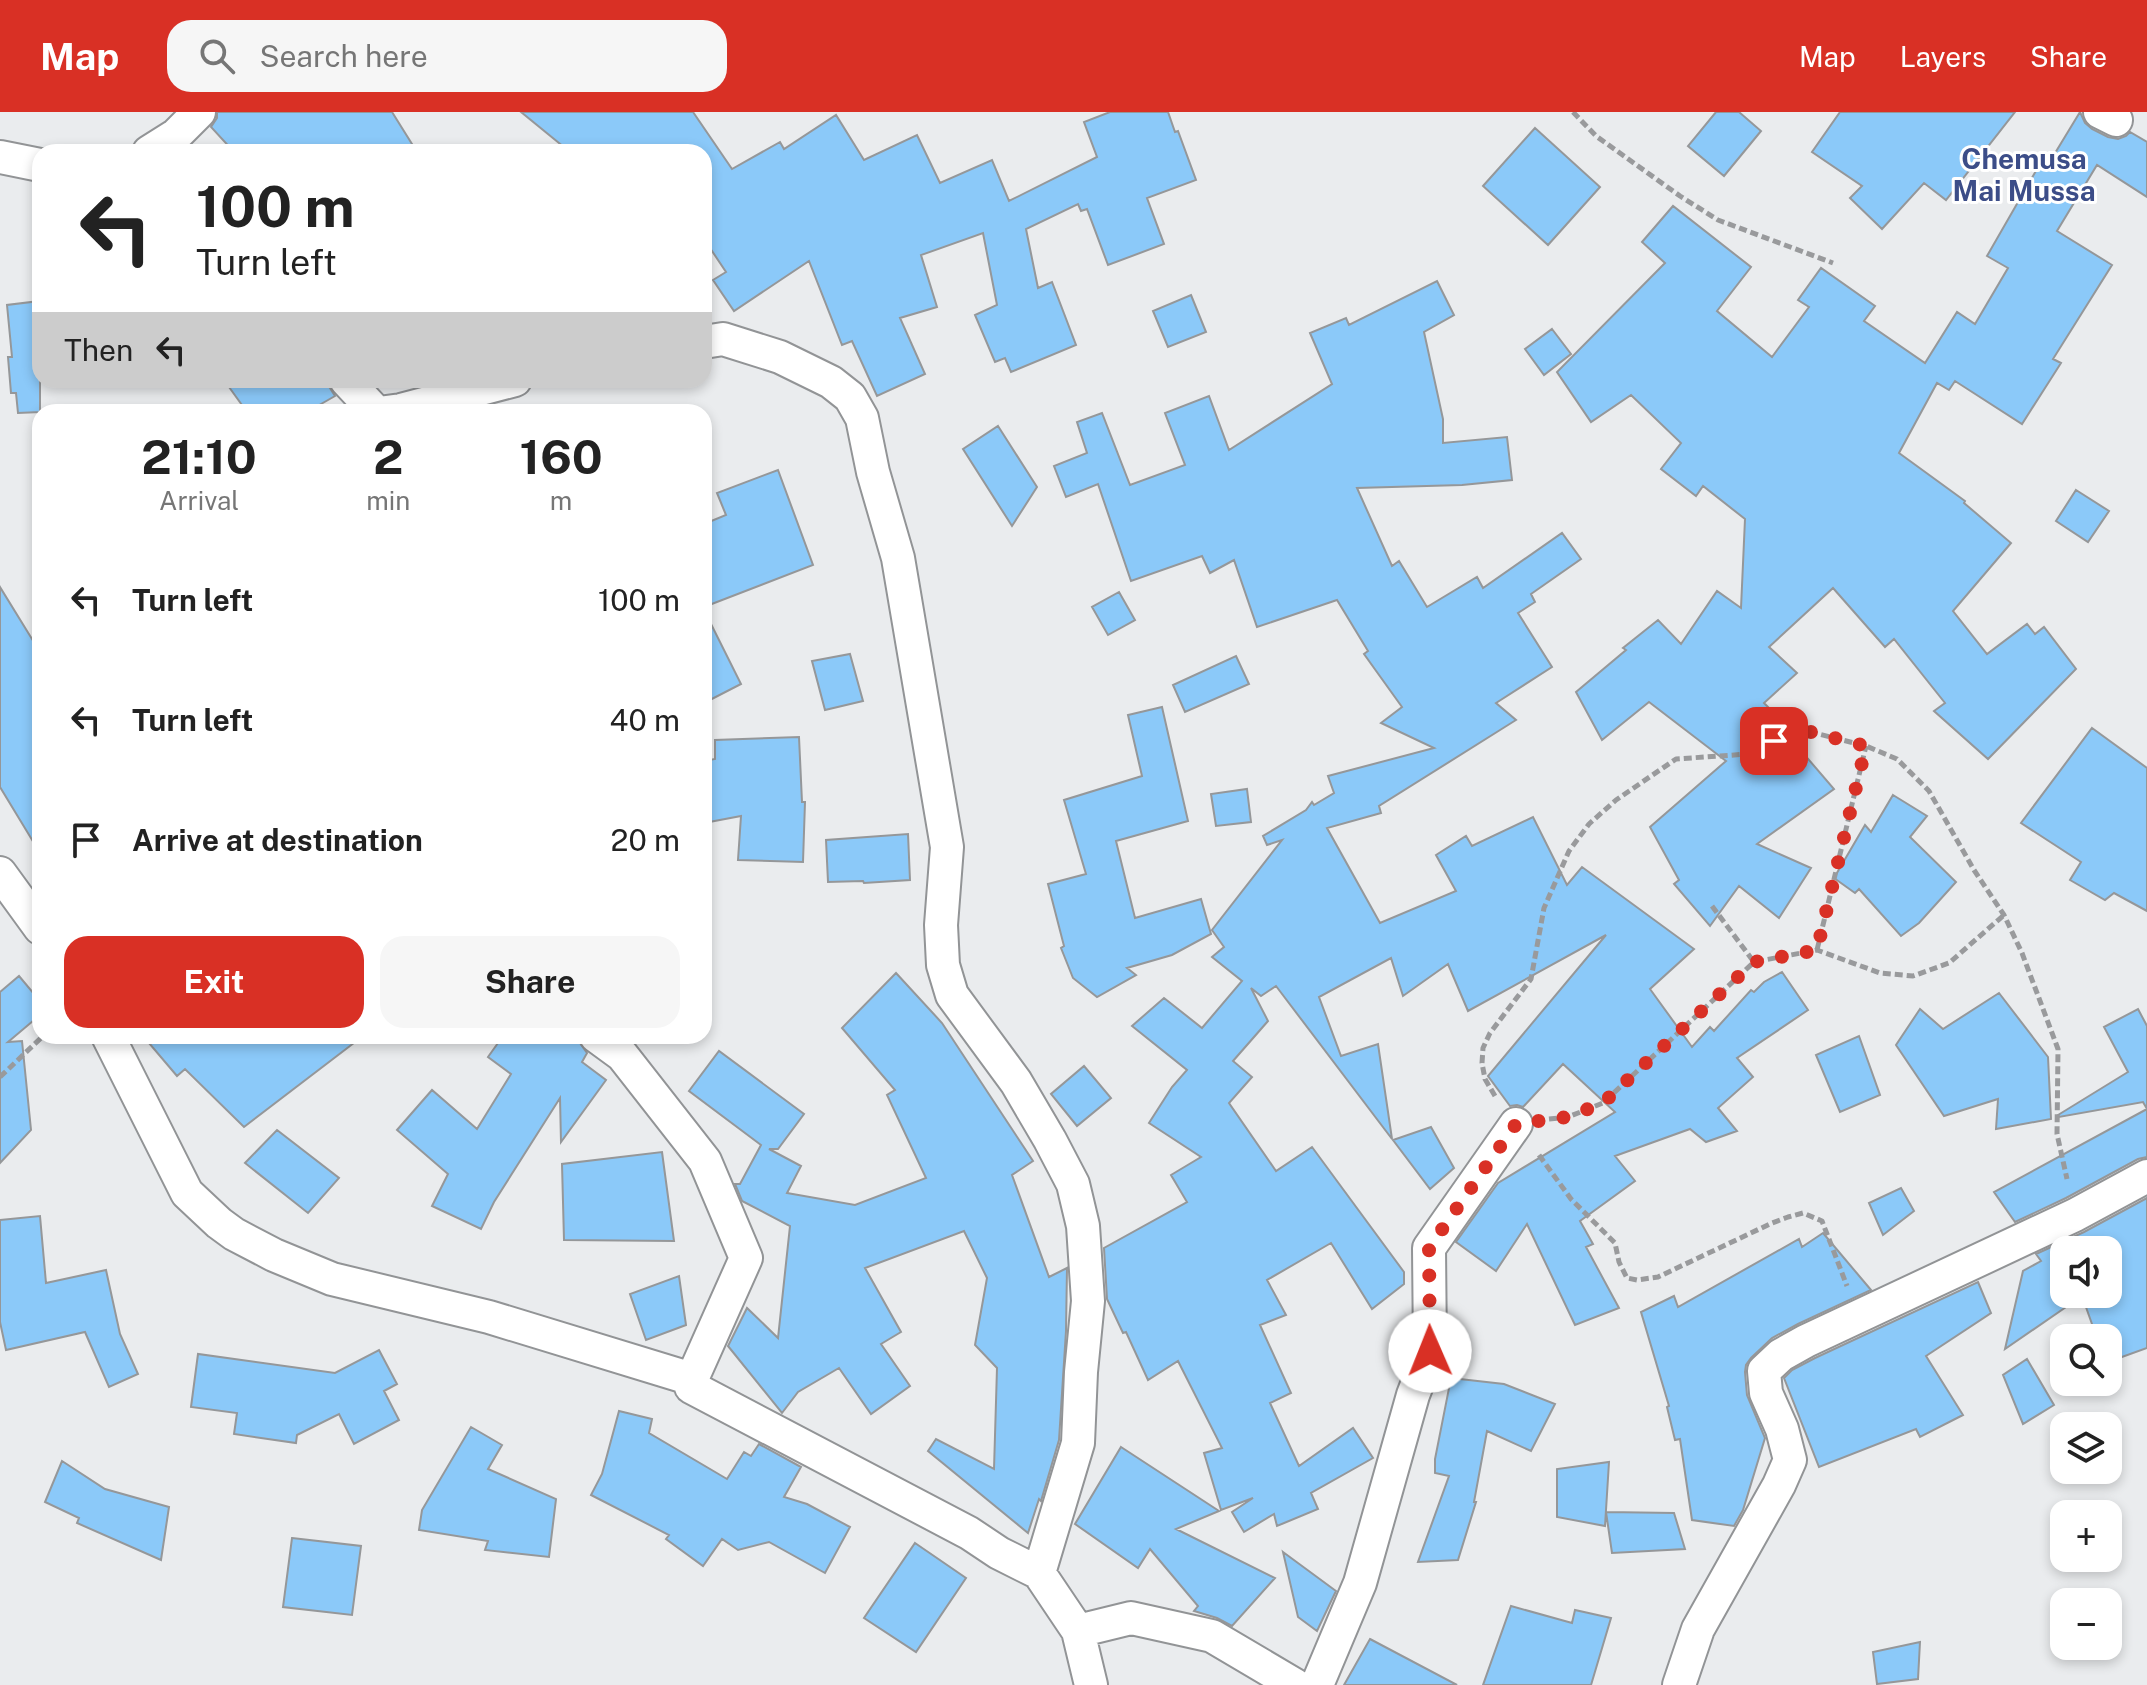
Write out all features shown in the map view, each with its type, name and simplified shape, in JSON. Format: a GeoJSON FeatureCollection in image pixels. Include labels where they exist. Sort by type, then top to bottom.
{"type":"FeatureCollection","features":[{"type":"Feature","properties":{"kind":"street"},"geometry":{"type":"LineString","coordinates":[[162,144],[176,135],[199,112]]}},
{"type":"Feature","properties":{"kind":"street"},"geometry":{"type":"LineString","coordinates":[[0,157],[32,163]]}},
{"type":"Feature","properties":{"kind":"street"},"geometry":{"type":"LineString","coordinates":[[712,341],[723,339],[780,357],[831,382],[850,397],[862,418],[873,472],[898,558],[947,847],[941,925],[943,965],[952,995],[1016,1082],[1073,1184],[1083,1226],[1088,1301],[1078,1443],[1039,1573]]}},
{"type":"Feature","properties":{"kind":"street"},"geometry":{"type":"LineString","coordinates":[[354,388],[368,404]]}},
{"type":"Feature","properties":{"kind":"street"},"geometry":{"type":"LineString","coordinates":[[424,404],[485,388]]}},
{"type":"Feature","properties":{"kind":"street"},"geometry":{"type":"LineString","coordinates":[[0,873],[32,917]]}},
{"type":"Feature","properties":{"kind":"street"},"geometry":{"type":"LineString","coordinates":[[112,1044],[187,1193],[234,1234],[332,1279],[489,1317],[692,1379]]}},
{"type":"Feature","properties":{"kind":"street"},"geometry":{"type":"LineString","coordinates":[[607,1044],[622,1055],[705,1161],[746,1258],[691,1387],[1039,1573],[1078,1631],[1091,1685]]}},
{"type":"Feature","properties":{"kind":"street"},"geometry":{"type":"LineString","coordinates":[[1317,1685],[1360,1583],[1413,1395],[1430,1351],[1429,1248],[1516,1124]]}},
{"type":"Feature","properties":{"kind":"street"},"geometry":{"type":"LineString","coordinates":[[1679,1685],[1698,1629],[1790,1460],[1782,1429],[1766,1393],[1764,1371],[1781,1355],[2075,1215],[2147,1176]]}},
{"type":"Feature","properties":{"kind":"street"},"geometry":{"type":"LineString","coordinates":[[1078,1631],[1131,1618],[1212,1636],[1295,1685]]}},
{"type":"Feature","properties":{"kind":"path"},"geometry":{"type":"LineString","coordinates":[[1573,112],[1596,136],[1718,220],[1833,263]]}},
{"type":"Feature","properties":{"kind":"path"},"geometry":{"type":"LineString","coordinates":[[1482,1063],[1483,1048],[1490,1033],[1531,979],[1544,908],[1569,851],[1589,824],[1616,800],[1676,759],[1748,754],[1799,729],[1866,746],[1897,759],[1929,791],[1966,857],[2004,915],[2027,964],[2058,1049],[2057,1134],[2075,1215]]}},
{"type":"Feature","properties":{"kind":"path"},"geometry":{"type":"LineString","coordinates":[[1817,950],[1866,746]]}},
{"type":"Feature","properties":{"kind":"path"},"geometry":{"type":"LineString","coordinates":[[1712,906],[1754,962]]}},
{"type":"Feature","properties":{"kind":"path"},"geometry":{"type":"LineString","coordinates":[[1859,1316],[1822,1221],[1803,1213],[1772,1223],[1658,1277],[1627,1278],[1615,1243],[1571,1199],[1516,1124],[1568,1117],[1603,1103],[1754,962],[1817,950],[1880,973],[1913,976],[1949,963],[2004,915]]}},
{"type":"Feature","properties":{"kind":"path"},"geometry":{"type":"LineString","coordinates":[[0,1077],[35,1044]]}},
{"type":"Feature","properties":{"kind":"building"},"geometry":{"type":"Polygon","coordinates":[[[217,112],[392,112],[412,144],[227,144],[211,127],[217,112]]]}},
{"type":"Feature","properties":{"kind":"building"},"geometry":{"type":"Polygon","coordinates":[[[521,112],[693,112],[732,169],[780,142],[784,149],[836,115],[864,160],[917,135],[940,183],[992,160],[1009,201],[1097,157],[1084,122],[1110,112],[1168,112],[1196,180],[1147,198],[1164,244],[1108,265],[1087,209],[1081,211],[1078,204],[1026,229],[1038,288],[1052,282],[1076,345],[1011,372],[1005,358],[995,362],[975,315],[997,305],[983,233],[921,255],[937,307],[900,318],[925,374],[877,396],[852,341],[842,345],[809,261],[734,311],[713,280],[726,272],[712,251],[712,144],[560,144],[521,112]]]}},
{"type":"Feature","properties":{"kind":"building"},"geometry":{"type":"Polygon","coordinates":[[[1716,112],[1739,112],[1761,131],[1724,176],[1688,146],[1716,112]]]}},
{"type":"Feature","properties":{"kind":"building"},"geometry":{"type":"Polygon","coordinates":[[[1840,112],[2015,112],[1946,200],[1924,183],[1882,229],[1850,198],[1862,186],[1812,152],[1840,112]]]}},
{"type":"Feature","properties":{"kind":"building"},"geometry":{"type":"Polygon","coordinates":[[[2080,112],[2085,123],[2108,137],[2118,139],[2130,132],[2147,142],[2147,197],[2097,165],[2057,231],[2112,265],[2053,359],[2061,363],[2022,424],[1955,381],[1949,390],[1937,383],[1899,453],[1965,501],[2011,543],[1953,611],[1987,654],[2027,624],[2035,634],[2044,627],[2076,669],[1988,759],[1934,711],[1945,703],[1894,639],[1885,647],[1833,588],[1769,647],[1797,673],[1764,703],[1781,720],[1778,724],[1834,789],[1757,844],[1811,868],[1779,918],[1739,886],[1710,926],[1674,884],[1679,880],[1650,827],[1726,761],[1649,702],[1602,740],[1576,692],[1658,620],[1681,644],[1717,591],[1741,608],[1745,519],[1703,486],[1696,496],[1661,469],[1681,443],[1631,395],[1591,422],[1557,372],[1665,263],[1642,242],[1673,206],[1751,267],[1717,311],[1772,357],[1809,307],[1798,300],[1821,268],[1875,306],[1864,321],[1925,363],[1957,312],[1975,324],[2008,268],[1987,256],[2044,157],[2049,163],[2080,112]]]}},
{"type":"Feature","properties":{"kind":"building"},"geometry":{"type":"Polygon","coordinates":[[[1535,128],[1600,187],[1548,245],[1483,186],[1535,128]]]}},
{"type":"Feature","properties":{"kind":"building"},"geometry":{"type":"Polygon","coordinates":[[[1437,281],[1454,315],[1424,332],[1443,419],[1443,443],[1507,437],[1512,480],[1462,485],[1357,488],[1392,566],[1399,561],[1427,607],[1477,577],[1483,588],[1562,533],[1581,559],[1531,594],[1535,602],[1518,613],[1552,667],[1496,703],[1516,720],[1379,806],[1381,813],[1327,828],[1380,923],[1456,891],[1436,855],[1466,836],[1472,846],[1533,817],[1567,885],[1582,867],[1694,949],[1650,989],[1692,1047],[1710,1027],[1714,1031],[1751,990],[1754,992],[1782,972],[1808,1010],[1737,1058],[1753,1077],[1718,1108],[1737,1131],[1706,1142],[1690,1129],[1615,1156],[1635,1181],[1580,1221],[1593,1244],[1586,1247],[1619,1308],[1575,1325],[1527,1224],[1496,1271],[1456,1242],[1498,1183],[1615,1112],[1563,1064],[1523,1107],[1510,1106],[1488,1076],[1606,935],[1468,1011],[1448,964],[1403,996],[1391,958],[1319,997],[1341,1056],[1378,1044],[1392,1139],[1276,986],[1261,996],[1251,988],[1268,1021],[1233,1061],[1252,1077],[1229,1103],[1276,1171],[1312,1147],[1404,1272],[1404,1284],[1372,1309],[1331,1243],[1267,1280],[1286,1315],[1260,1325],[1291,1393],[1270,1403],[1299,1466],[1353,1428],[1373,1458],[1311,1493],[1318,1509],[1277,1526],[1274,1514],[1244,1532],[1232,1512],[1253,1498],[1221,1510],[1204,1453],[1222,1448],[1178,1361],[1148,1380],[1107,1299],[1104,1248],[1187,1202],[1171,1175],[1201,1157],[1149,1123],[1187,1070],[1132,1026],[1164,998],[1202,1028],[1242,981],[1212,957],[1224,947],[1212,930],[1282,840],[1267,845],[1263,836],[1306,810],[1312,802],[1314,805],[1334,793],[1328,776],[1434,748],[1381,723],[1402,707],[1364,654],[1368,651],[1337,600],[1257,627],[1234,560],[1210,573],[1202,556],[1131,581],[1098,484],[1066,497],[1054,466],[1087,453],[1077,422],[1102,413],[1130,485],[1185,465],[1165,413],[1209,396],[1229,450],[1332,384],[1310,333],[1346,318],[1349,325],[1437,281]]]}},
{"type":"Feature","properties":{"kind":"building"},"geometry":{"type":"Polygon","coordinates":[[[1191,295],[1206,332],[1168,347],[1153,311],[1191,295]]]}},
{"type":"Feature","properties":{"kind":"building"},"geometry":{"type":"Polygon","coordinates":[[[32,302],[32,388],[40,388],[40,404],[32,404],[32,412],[18,413],[16,393],[11,393],[8,357],[12,357],[7,305],[32,302]]]}},
{"type":"Feature","properties":{"kind":"building"},"geometry":{"type":"Polygon","coordinates":[[[1552,329],[1571,354],[1544,375],[1525,349],[1552,329]]]}},
{"type":"Feature","properties":{"kind":"building"},"geometry":{"type":"Polygon","coordinates":[[[230,388],[330,388],[335,396],[321,404],[241,404],[230,388]]]}},
{"type":"Feature","properties":{"kind":"building"},"geometry":{"type":"Polygon","coordinates":[[[998,426],[1037,487],[1012,526],[963,449],[998,426]]]}},
{"type":"Feature","properties":{"kind":"building"},"geometry":{"type":"Polygon","coordinates":[[[778,470],[813,565],[712,604],[712,521],[726,515],[717,493],[778,470]]]}},
{"type":"Feature","properties":{"kind":"building"},"geometry":{"type":"Polygon","coordinates":[[[2076,490],[2109,511],[2088,542],[2056,521],[2076,490]]]}},
{"type":"Feature","properties":{"kind":"building"},"geometry":{"type":"Polygon","coordinates":[[[0,587],[32,639],[32,840],[0,787],[0,587]]]}},
{"type":"Feature","properties":{"kind":"building"},"geometry":{"type":"Polygon","coordinates":[[[1119,592],[1135,620],[1108,635],[1092,607],[1119,592]]]}},
{"type":"Feature","properties":{"kind":"building"},"geometry":{"type":"Polygon","coordinates":[[[712,626],[741,684],[712,699],[712,626]]]}},
{"type":"Feature","properties":{"kind":"building"},"geometry":{"type":"Polygon","coordinates":[[[850,654],[863,701],[825,710],[812,661],[850,654]]]}},
{"type":"Feature","properties":{"kind":"building"},"geometry":{"type":"Polygon","coordinates":[[[1236,656],[1249,684],[1185,712],[1173,685],[1236,656]]]}},
{"type":"Feature","properties":{"kind":"building"},"geometry":{"type":"Polygon","coordinates":[[[1162,707],[1188,821],[1116,841],[1135,918],[1201,899],[1211,934],[1172,955],[1127,968],[1136,975],[1097,997],[1073,978],[1061,948],[1064,946],[1048,884],[1086,874],[1064,800],[1142,776],[1128,715],[1162,707]]]}},
{"type":"Feature","properties":{"kind":"building"},"geometry":{"type":"Polygon","coordinates":[[[2092,728],[2147,768],[2147,911],[2114,893],[2105,900],[2070,880],[2081,862],[2021,823],[2092,728]]]}},
{"type":"Feature","properties":{"kind":"building"},"geometry":{"type":"Polygon","coordinates":[[[799,737],[802,802],[805,802],[803,862],[738,860],[741,816],[712,821],[715,740],[799,737]]]}},
{"type":"Feature","properties":{"kind":"building"},"geometry":{"type":"Polygon","coordinates":[[[1247,789],[1251,822],[1216,826],[1211,794],[1247,789]]]}},
{"type":"Feature","properties":{"kind":"building"},"geometry":{"type":"Polygon","coordinates":[[[1893,795],[1927,816],[1910,837],[1956,882],[1919,923],[1901,936],[1859,889],[1855,893],[1834,878],[1865,825],[1871,832],[1893,795]]]}},
{"type":"Feature","properties":{"kind":"building"},"geometry":{"type":"Polygon","coordinates":[[[908,834],[910,880],[828,882],[826,840],[908,834]]]}},
{"type":"Feature","properties":{"kind":"building"},"geometry":{"type":"Polygon","coordinates":[[[896,973],[942,1023],[1033,1161],[1012,1175],[1049,1277],[1067,1268],[1059,1440],[1028,1533],[928,1451],[936,1439],[994,1469],[997,1368],[975,1345],[987,1278],[964,1231],[865,1268],[901,1332],[881,1344],[910,1386],[871,1414],[839,1368],[798,1392],[782,1413],[728,1346],[747,1308],[778,1338],[790,1226],[742,1201],[735,1184],[740,1184],[761,1145],[689,1091],[719,1051],[804,1114],[778,1149],[769,1149],[801,1166],[787,1193],[855,1205],[926,1178],[887,1095],[895,1090],[842,1028],[896,973]]]}},
{"type":"Feature","properties":{"kind":"building"},"geometry":{"type":"Polygon","coordinates":[[[19,976],[32,991],[32,1022],[8,1042],[22,1041],[31,1130],[0,1163],[0,992],[19,976]]]}},
{"type":"Feature","properties":{"kind":"building"},"geometry":{"type":"Polygon","coordinates":[[[1999,993],[2048,1057],[2051,1119],[1996,1129],[1998,1099],[1944,1116],[1896,1045],[1920,1009],[1943,1029],[1999,993]]]}},
{"type":"Feature","properties":{"kind":"building"},"geometry":{"type":"Polygon","coordinates":[[[2138,1009],[2147,1026],[2147,1109],[2143,1102],[2059,1117],[2128,1072],[2104,1027],[2138,1009]]]}},
{"type":"Feature","properties":{"kind":"building"},"geometry":{"type":"Polygon","coordinates":[[[1859,1036],[1880,1095],[1840,1112],[1816,1055],[1859,1036]]]}},
{"type":"Feature","properties":{"kind":"building"},"geometry":{"type":"Polygon","coordinates":[[[150,1044],[353,1044],[244,1127],[185,1069],[177,1076],[150,1044]]]}},
{"type":"Feature","properties":{"kind":"building"},"geometry":{"type":"Polygon","coordinates":[[[497,1044],[581,1044],[587,1053],[582,1062],[606,1080],[561,1142],[560,1098],[494,1202],[481,1229],[432,1206],[448,1174],[397,1130],[432,1090],[477,1129],[511,1074],[488,1057],[497,1044]]]}},
{"type":"Feature","properties":{"kind":"building"},"geometry":{"type":"Polygon","coordinates":[[[1084,1066],[1111,1098],[1077,1126],[1051,1094],[1084,1066]]]}},
{"type":"Feature","properties":{"kind":"building"},"geometry":{"type":"Polygon","coordinates":[[[2147,1109],[2147,1157],[2015,1222],[1994,1192],[2147,1109]]]}},
{"type":"Feature","properties":{"kind":"building"},"geometry":{"type":"Polygon","coordinates":[[[1431,1127],[1454,1168],[1430,1189],[1393,1140],[1431,1127]]]}},
{"type":"Feature","properties":{"kind":"building"},"geometry":{"type":"Polygon","coordinates":[[[277,1130],[339,1178],[308,1213],[245,1163],[277,1130]]]}},
{"type":"Feature","properties":{"kind":"building"},"geometry":{"type":"Polygon","coordinates":[[[662,1152],[674,1241],[564,1240],[562,1164],[662,1152]]]}},
{"type":"Feature","properties":{"kind":"building"},"geometry":{"type":"Polygon","coordinates":[[[1901,1188],[1914,1211],[1883,1235],[1869,1203],[1901,1188]]]}},
{"type":"Feature","properties":{"kind":"building"},"geometry":{"type":"Polygon","coordinates":[[[2147,1198],[2147,1348],[2122,1357],[2122,1324],[2092,1324],[2086,1308],[2122,1308],[2122,1236],[2075,1236],[2147,1198]]]}},
{"type":"Feature","properties":{"kind":"building"},"geometry":{"type":"Polygon","coordinates":[[[40,1216],[46,1283],[106,1270],[120,1334],[138,1374],[109,1387],[85,1332],[6,1350],[0,1322],[0,1220],[40,1216]]]}},
{"type":"Feature","properties":{"kind":"building"},"geometry":{"type":"Polygon","coordinates":[[[1823,1233],[1871,1290],[1772,1338],[1751,1358],[1745,1372],[1747,1395],[1765,1438],[1743,1510],[1734,1526],[1692,1520],[1680,1439],[1675,1440],[1669,1406],[1641,1312],[1674,1296],[1678,1307],[1799,1239],[1802,1247],[1823,1233]]]}},
{"type":"Feature","properties":{"kind":"building"},"geometry":{"type":"Polygon","coordinates":[[[2050,1248],[2050,1308],[2065,1308],[2005,1349],[2023,1271],[2041,1261],[2036,1254],[2050,1248]]]}},
{"type":"Feature","properties":{"kind":"building"},"geometry":{"type":"Polygon","coordinates":[[[679,1276],[686,1325],[646,1340],[630,1294],[679,1276]]]}},
{"type":"Feature","properties":{"kind":"building"},"geometry":{"type":"Polygon","coordinates":[[[1978,1282],[1991,1313],[1926,1356],[1963,1415],[1920,1437],[1916,1429],[1819,1467],[1784,1378],[1815,1358],[1978,1282]]]}},
{"type":"Feature","properties":{"kind":"building"},"geometry":{"type":"Polygon","coordinates":[[[379,1350],[397,1384],[384,1391],[399,1420],[354,1444],[339,1414],[297,1435],[296,1443],[234,1434],[237,1413],[191,1407],[198,1354],[335,1373],[379,1350]]]}},
{"type":"Feature","properties":{"kind":"building"},"geometry":{"type":"Polygon","coordinates":[[[2027,1359],[2054,1405],[2023,1424],[2003,1375],[2027,1359]]]}},
{"type":"Feature","properties":{"kind":"building"},"geometry":{"type":"Polygon","coordinates":[[[1451,1378],[1504,1384],[1555,1404],[1531,1451],[1487,1431],[1476,1502],[1458,1560],[1418,1562],[1449,1476],[1435,1473],[1435,1459],[1451,1378]]]}},
{"type":"Feature","properties":{"kind":"building"},"geometry":{"type":"Polygon","coordinates":[[[619,1411],[652,1419],[649,1433],[727,1479],[744,1452],[751,1456],[759,1444],[801,1467],[784,1497],[807,1504],[850,1527],[825,1573],[769,1542],[738,1550],[722,1539],[703,1566],[666,1539],[669,1535],[591,1495],[602,1474],[619,1411]]]}},
{"type":"Feature","properties":{"kind":"building"},"geometry":{"type":"Polygon","coordinates":[[[471,1427],[502,1445],[488,1469],[556,1499],[549,1557],[485,1550],[488,1541],[419,1530],[422,1510],[471,1427]]]}},
{"type":"Feature","properties":{"kind":"building"},"geometry":{"type":"Polygon","coordinates":[[[1121,1447],[1219,1511],[1176,1529],[1275,1578],[1232,1626],[1194,1611],[1198,1606],[1150,1549],[1138,1568],[1075,1524],[1121,1447]]]}},
{"type":"Feature","properties":{"kind":"building"},"geometry":{"type":"Polygon","coordinates":[[[62,1461],[105,1489],[169,1507],[161,1560],[77,1523],[79,1518],[45,1502],[62,1461]]]}},
{"type":"Feature","properties":{"kind":"building"},"geometry":{"type":"Polygon","coordinates":[[[1609,1462],[1605,1526],[1557,1517],[1557,1469],[1609,1462]]]}},
{"type":"Feature","properties":{"kind":"building"},"geometry":{"type":"Polygon","coordinates":[[[1606,1512],[1674,1513],[1685,1549],[1612,1553],[1606,1512]]]}},
{"type":"Feature","properties":{"kind":"building"},"geometry":{"type":"Polygon","coordinates":[[[292,1538],[361,1546],[352,1615],[283,1607],[292,1538]]]}},
{"type":"Feature","properties":{"kind":"building"},"geometry":{"type":"Polygon","coordinates":[[[915,1543],[966,1578],[916,1652],[864,1618],[915,1543]]]}},
{"type":"Feature","properties":{"kind":"building"},"geometry":{"type":"Polygon","coordinates":[[[1283,1552],[1336,1591],[1317,1631],[1298,1617],[1283,1552]]]}},
{"type":"Feature","properties":{"kind":"building"},"geometry":{"type":"Polygon","coordinates":[[[1511,1606],[1572,1623],[1575,1610],[1611,1618],[1591,1685],[1483,1685],[1511,1606]]]}},
{"type":"Feature","properties":{"kind":"building"},"geometry":{"type":"Polygon","coordinates":[[[1370,1639],[1457,1685],[1344,1685],[1370,1639]]]}},
{"type":"Feature","properties":{"kind":"building"},"geometry":{"type":"Polygon","coordinates":[[[1920,1642],[1918,1679],[1877,1684],[1873,1652],[1920,1642]]]}},
{"type":"Feature","properties":{"kind":"district","name":"Chemusa Mai Mussa"},"geometry":{"type":"Point","coordinates":[2024,174]}},
{"type":"Feature","properties":{"kind":"route"},"geometry":{"type":"LineString","coordinates":[[1430,1351],[1429,1248],[1516,1124],[1568,1117],[1603,1103],[1754,962],[1817,950],[1866,746],[1799,729],[1774,741]]}}]}
